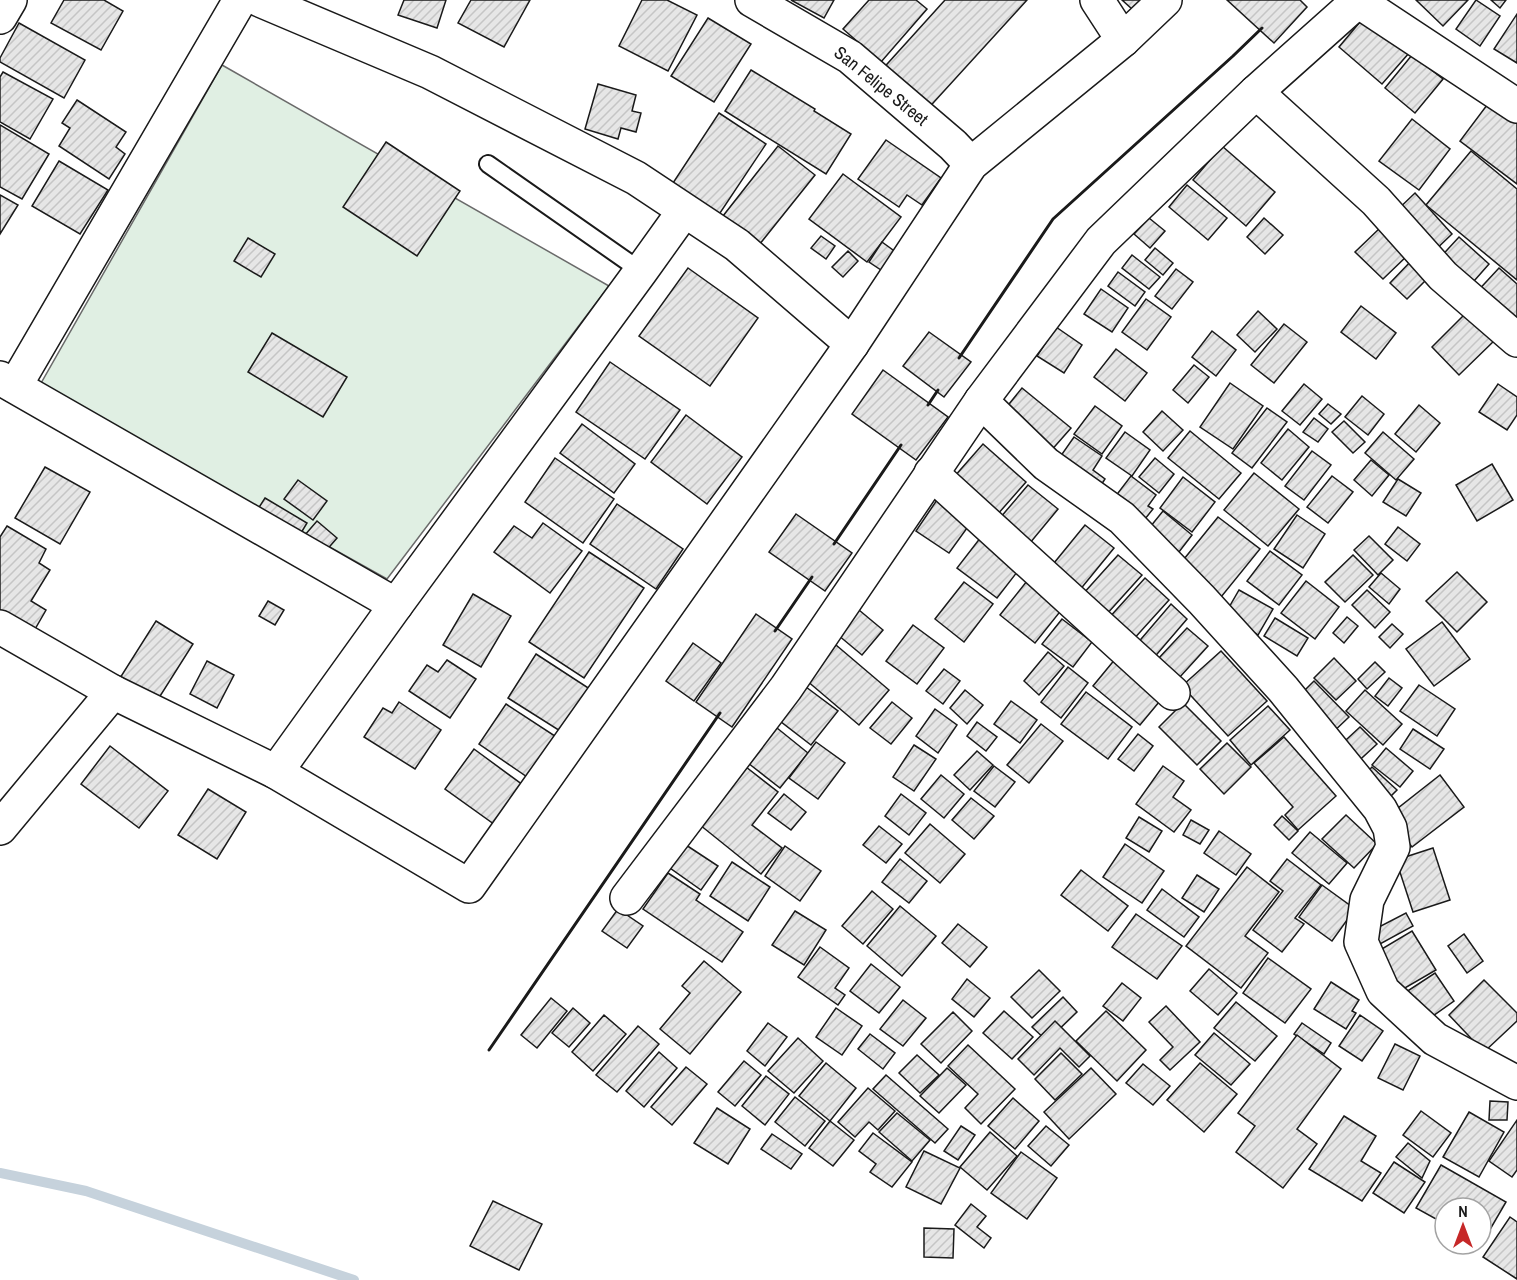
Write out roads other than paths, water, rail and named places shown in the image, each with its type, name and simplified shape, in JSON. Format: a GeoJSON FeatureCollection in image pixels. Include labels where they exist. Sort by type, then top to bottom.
{"type":"FeatureCollection","features":[{"type":"Feature","properties":{"kind":"street"},"geometry":{"type":"LineString","coordinates":[[0,17],[10,0]]}},
{"type":"Feature","properties":{"kind":"street"},"geometry":{"type":"LineString","coordinates":[[240,0],[7,382],[396,605]]}},
{"type":"Feature","properties":{"kind":"street"},"geometry":{"type":"LineString","coordinates":[[260,0],[430,72],[636,178],[737,245],[852,344]]}},
{"type":"Feature","properties":{"kind":"street","name":"San Felipe Street"},"geometry":{"type":"LineString","coordinates":[[752,0],[850,57],[953,145],[971,164]]}},
{"type":"Feature","properties":{"kind":"street"},"geometry":{"type":"LineString","coordinates":[[1097,0],[1123,40]]}},
{"type":"Feature","properties":{"kind":"street"},"geometry":{"type":"LineString","coordinates":[[0,627],[113,692],[276,772],[469,886],[852,344],[971,164],[1123,40],[1165,0]]}},
{"type":"Feature","properties":{"kind":"street"},"geometry":{"type":"LineString","coordinates":[[627,898],[786,688],[981,401],[1101,241],[1256,92],[1359,1],[1517,106]]}},
{"type":"Feature","properties":{"kind":"street"},"geometry":{"type":"LineString","coordinates":[[1256,92],[1376,201],[1443,276],[1517,340]]}},
{"type":"Feature","properties":{"kind":"street"},"geometry":{"type":"LineString","coordinates":[[276,772],[684,211]]}},
{"type":"Feature","properties":{"kind":"street"},"geometry":{"type":"LineString","coordinates":[[981,401],[1046,464],[1122,519],[1202,600],[1283,689],[1380,809],[1390,828],[1393,847],[1367,900],[1361,942],[1383,991],[1434,1039],[1517,1083]]}},
{"type":"Feature","properties":{"kind":"street"},"geometry":{"type":"LineString","coordinates":[[932,473],[1173,693]]}},
{"type":"Feature","properties":{"kind":"street"},"geometry":{"type":"LineString","coordinates":[[0,828],[113,692]]}},
{"type":"Feature","properties":{"kind":"lane"},"geometry":{"type":"LineString","coordinates":[[488,164],[642,271]]}},
{"type":"Feature","properties":{"kind":"waterway"},"geometry":{"type":"LineString","coordinates":[[0,1173],[86,1191],[354,1280]]}}]}
